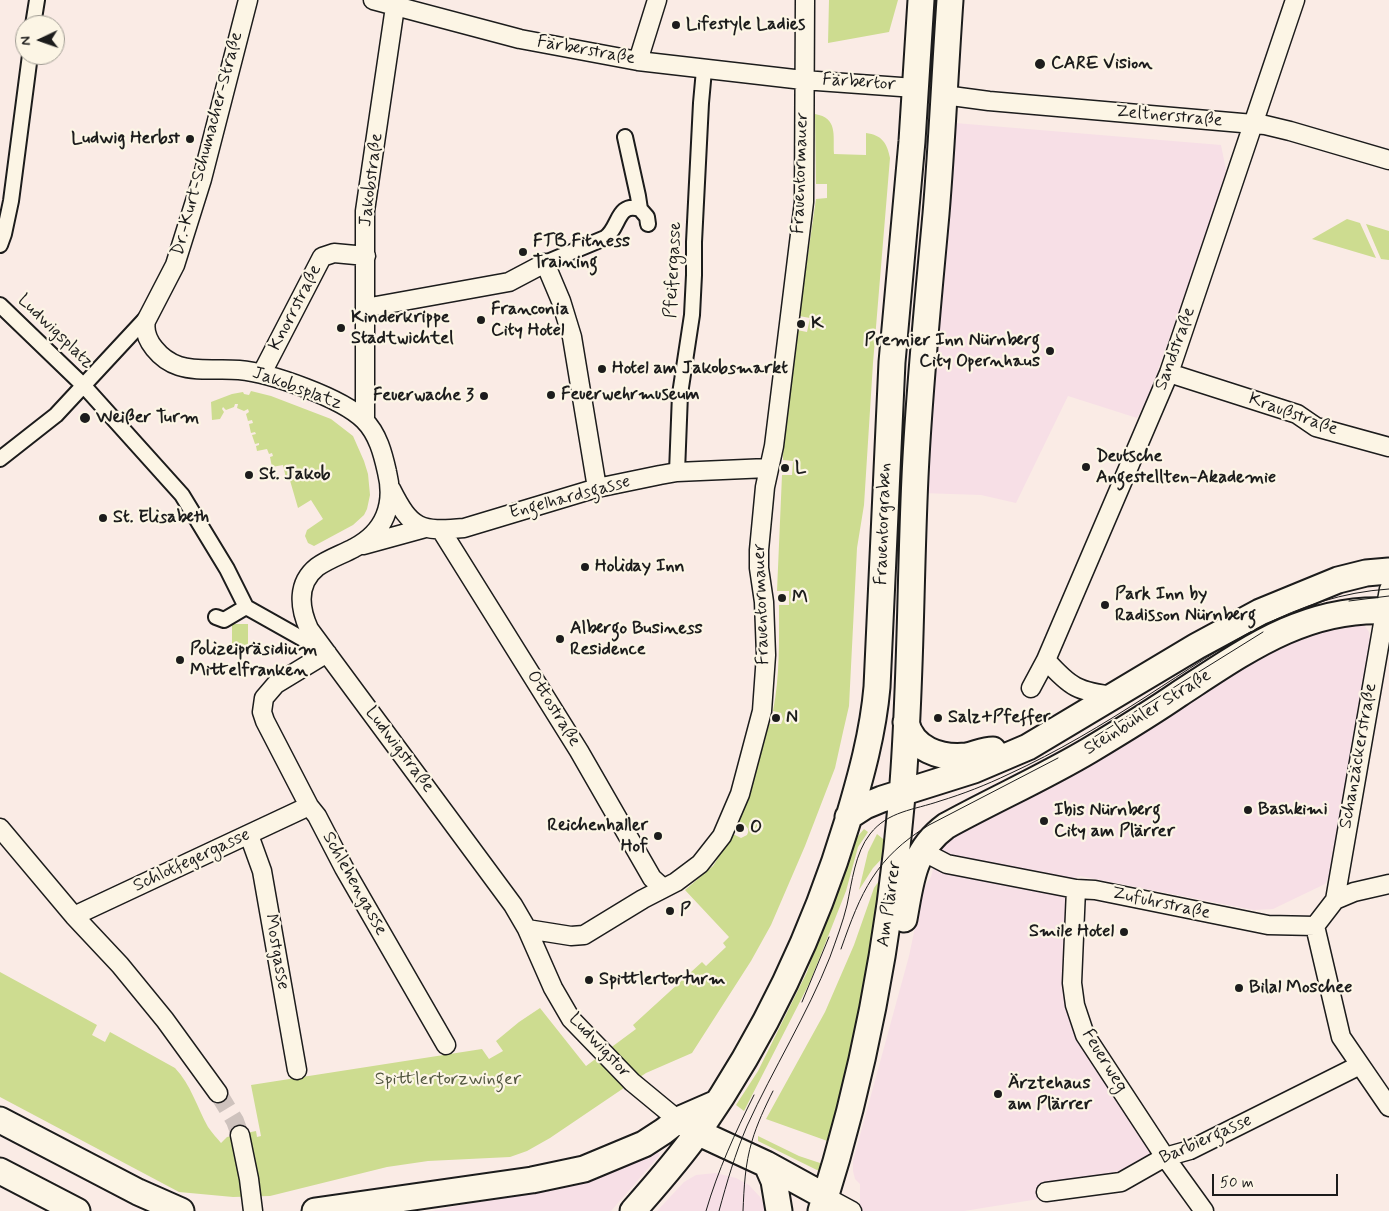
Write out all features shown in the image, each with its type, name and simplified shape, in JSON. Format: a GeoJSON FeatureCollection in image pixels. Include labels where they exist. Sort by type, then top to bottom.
{"type":"FeatureCollection","features":[{"type":"Feature","properties":{"kind":"main road","name":"Frauentorgraben"},"geometry":{"type":"LineString","coordinates":[[688,1126],[717,1103],[759,1033],[800,948],[829,878],[864,766],[874,719],[892,371],[912,141],[921,0]]}},
{"type":"Feature","properties":{"kind":"main road","name":"Frauentorgraben"},"geometry":{"type":"LineString","coordinates":[[904,759],[918,424],[950,0]]}},
{"type":"Feature","properties":{"kind":"main road"},"geometry":{"type":"LineString","coordinates":[[915,88],[944,95]]}},
{"type":"Feature","properties":{"kind":"main road","name":"Steinbühler Straße"},"geometry":{"type":"LineString","coordinates":[[848,817],[874,802],[974,770],[1028,747],[1219,633],[1260,612],[1338,580],[1358,574],[1389,571]]}},
{"type":"Feature","properties":{"kind":"main road","name":"Steinbühler Straße"},"geometry":{"type":"LineString","coordinates":[[922,851],[929,841],[946,826],[1089,750],[1263,641],[1301,624],[1387,604]]}},
{"type":"Feature","properties":{"kind":"main road","name":"Steinbühler Straße"},"geometry":{"type":"LineString","coordinates":[[906,722],[908,731],[916,742],[929,751],[941,755],[964,756],[987,750],[1028,747]]}},
{"type":"Feature","properties":{"kind":"main road","name":"Am Plärrer"},"geometry":{"type":"LineString","coordinates":[[823,1204],[852,1105],[882,962],[899,833],[904,759]]}},
{"type":"Feature","properties":{"kind":"main road"},"geometry":{"type":"LineString","coordinates":[[864,766],[874,802],[881,814],[899,833],[922,851]]}},
{"type":"Feature","properties":{"kind":"main road","name":"Am Plärrer"},"geometry":{"type":"LineString","coordinates":[[865,1048],[893,977],[913,870],[922,851]]}},
{"type":"Feature","properties":{"kind":"main road"},"geometry":{"type":"LineString","coordinates":[[0,1120],[138,1192],[181,1211]]}},
{"type":"Feature","properties":{"kind":"main road"},"geometry":{"type":"LineString","coordinates":[[315,1211],[532,1180],[584,1169],[644,1144],[664,1131],[688,1126],[767,1165],[823,1204]]}},
{"type":"Feature","properties":{"kind":"main road"},"geometry":{"type":"LineString","coordinates":[[633,1211],[673,1164],[688,1126]]}},
{"type":"Feature","properties":{"kind":"main road"},"geometry":{"type":"LineString","coordinates":[[767,1165],[774,1181],[779,1211]]}},
{"type":"Feature","properties":{"kind":"main road"},"geometry":{"type":"LineString","coordinates":[[0,1171],[77,1211]]}},
{"type":"Feature","properties":{"kind":"street"},"geometry":{"type":"LineString","coordinates":[[35,15],[37,0]]}},
{"type":"Feature","properties":{"kind":"street","name":"Dr.-Kurt-Schumacher-Straße"},"geometry":{"type":"LineString","coordinates":[[0,459],[56,415],[149,314],[178,257],[202,179],[248,0]]}},
{"type":"Feature","properties":{"kind":"street","name":"Färberstraße"},"geometry":{"type":"LineString","coordinates":[[373,0],[396,3],[520,39],[638,61],[803,80]]}},
{"type":"Feature","properties":{"kind":"street"},"geometry":{"type":"LineString","coordinates":[[638,61],[657,0]]}},
{"type":"Feature","properties":{"kind":"street","name":"Frauentormauer"},"geometry":{"type":"LineString","coordinates":[[527,929],[571,936],[584,935],[643,899],[676,882],[700,864],[722,836],[740,794],[762,711],[766,655],[764,602],[759,568],[759,550],[765,487],[774,446],[804,202],[803,80],[805,0]]}},
{"type":"Feature","properties":{"kind":"street","name":"Sandstraße"},"geometry":{"type":"LineString","coordinates":[[1031,688],[1046,660],[1168,373],[1296,0]]}},
{"type":"Feature","properties":{"kind":"street","name":"Jakobstraße"},"geometry":{"type":"LineString","coordinates":[[366,421],[365,211],[396,3]]}},
{"type":"Feature","properties":{"kind":"street"},"geometry":{"type":"LineString","coordinates":[[0,245],[11,201],[29,65]]}},
{"type":"Feature","properties":{"kind":"street","name":"Pfeifergasse"},"geometry":{"type":"LineString","coordinates":[[677,472],[680,394],[692,316],[704,70]]}},
{"type":"Feature","properties":{"kind":"street","name":"Färbertor"},"geometry":{"type":"LineString","coordinates":[[803,80],[915,88]]}},
{"type":"Feature","properties":{"kind":"street","name":"Zeltnerstraße"},"geometry":{"type":"LineString","coordinates":[[944,95],[990,101],[1265,125],[1389,160]]}},
{"type":"Feature","properties":{"kind":"street"},"geometry":{"type":"LineString","coordinates":[[625,138],[640,209]]}},
{"type":"Feature","properties":{"kind":"street"},"geometry":{"type":"LineString","coordinates":[[366,308],[509,282],[545,263],[605,238],[611,234],[624,210],[632,207],[640,209],[646,214],[648,224]]}},
{"type":"Feature","properties":{"kind":"street","name":"Knorrstraße"},"geometry":{"type":"LineString","coordinates":[[262,373],[322,257],[334,253],[366,256]]}},
{"type":"Feature","properties":{"kind":"street"},"geometry":{"type":"LineString","coordinates":[[545,263],[561,301],[572,337],[597,488]]}},
{"type":"Feature","properties":{"kind":"street","name":"Ludwigsplatz"},"geometry":{"type":"LineString","coordinates":[[0,305],[84,386]]}},
{"type":"Feature","properties":{"kind":"street","name":"Jakobsplatz"},"geometry":{"type":"LineString","coordinates":[[149,314],[145,326],[147,338],[157,352],[170,362],[186,368],[262,373],[333,399],[347,406],[366,421],[376,437],[384,458],[391,489],[384,520],[372,535],[357,547]]}},
{"type":"Feature","properties":{"kind":"street","name":"Kraußstraße"},"geometry":{"type":"LineString","coordinates":[[1168,373],[1297,414],[1316,427],[1389,447]]}},
{"type":"Feature","properties":{"kind":"street"},"geometry":{"type":"LineString","coordinates":[[84,386],[182,495],[227,569],[246,607],[327,653]]}},
{"type":"Feature","properties":{"kind":"street","name":"Engelhardsgasse"},"geometry":{"type":"LineString","coordinates":[[433,529],[464,528],[597,488],[677,472],[768,468]]}},
{"type":"Feature","properties":{"kind":"street"},"geometry":{"type":"LineString","coordinates":[[391,489],[404,514],[410,520],[433,529]]}},
{"type":"Feature","properties":{"kind":"street","name":"Jakobsplatz"},"geometry":{"type":"LineString","coordinates":[[318,566],[357,547],[433,529]]}},
{"type":"Feature","properties":{"kind":"street","name":"Ottostraße"},"geometry":{"type":"LineString","coordinates":[[433,529],[575,744],[652,878],[664,888]]}},
{"type":"Feature","properties":{"kind":"street","name":"Ludwigstraße"},"geometry":{"type":"LineString","coordinates":[[318,566],[303,586],[301,605],[303,616],[309,629],[513,905],[527,929]]}},
{"type":"Feature","properties":{"kind":"street","name":"Schanzäckerstraße"},"geometry":{"type":"LineString","coordinates":[[1335,900],[1387,604]]}},
{"type":"Feature","properties":{"kind":"street"},"geometry":{"type":"LineString","coordinates":[[216,617],[224,620],[246,607]]}},
{"type":"Feature","properties":{"kind":"street","name":"Schlehengasse"},"geometry":{"type":"LineString","coordinates":[[327,653],[269,690],[264,698],[264,721],[309,806],[317,816],[344,868],[446,1046]]}},
{"type":"Feature","properties":{"kind":"street"},"geometry":{"type":"LineString","coordinates":[[1046,660],[1068,683],[1086,691],[1115,696]]}},
{"type":"Feature","properties":{"kind":"street","name":"Schlotfegergasse"},"geometry":{"type":"LineString","coordinates":[[74,916],[309,806]]}},
{"type":"Feature","properties":{"kind":"street"},"geometry":{"type":"LineString","coordinates":[[0,828],[74,916],[120,965],[165,1020],[215,1088]]}},
{"type":"Feature","properties":{"kind":"street","name":"Mostgasse"},"geometry":{"type":"LineString","coordinates":[[249,835],[262,872],[297,1070]]}},
{"type":"Feature","properties":{"kind":"street","name":"Zufuhrstraße"},"geometry":{"type":"LineString","coordinates":[[922,851],[947,864],[1076,889],[1095,890],[1268,925],[1315,926]]}},
{"type":"Feature","properties":{"kind":"street"},"geometry":{"type":"LineString","coordinates":[[1389,884],[1354,892],[1335,900],[1315,926],[1341,1037],[1389,1107]]}},
{"type":"Feature","properties":{"kind":"street","name":"Feuerweg"},"geometry":{"type":"LineString","coordinates":[[1076,889],[1072,982],[1075,1005],[1085,1035],[1165,1156],[1204,1211]]}},
{"type":"Feature","properties":{"kind":"street","name":"Ludwigstor"},"geometry":{"type":"LineString","coordinates":[[527,929],[553,988],[571,1019],[632,1082],[688,1126]]}},
{"type":"Feature","properties":{"kind":"street","name":"Barbiergasse"},"geometry":{"type":"LineString","coordinates":[[1046,1192],[1121,1182],[1165,1156],[1190,1150],[1360,1065]]}},
{"type":"Feature","properties":{"kind":"street"},"geometry":{"type":"LineString","coordinates":[[240,1134],[252,1205]]}},
{"type":"Feature","properties":{"kind":"street"},"geometry":{"type":"LineString","coordinates":[[823,1204],[852,1211]]}},
{"type":"Feature","properties":{"kind":"shaded area"},"geometry":{"type":"Polygon","coordinates":[[[955,123],[1221,145],[1227,175],[1147,401],[1137,418],[1068,396],[1016,503],[981,495],[921,493],[929,386],[955,123]]]}},
{"type":"Feature","properties":{"kind":"shaded area"},"geometry":{"type":"Polygon","coordinates":[[[1363,623],[1369,632],[1371,645],[1331,873],[1325,884],[1273,909],[1254,910],[1080,876],[1073,879],[1068,984],[1158,1156],[1126,1185],[964,1211],[860,1211],[860,1184],[855,1179],[853,1161],[909,956],[923,889],[931,877],[938,850],[946,838],[1292,634],[1363,623]]]}},
{"type":"Feature","properties":{"kind":"shaded area"},"geometry":{"type":"Polygon","coordinates":[[[654,1153],[659,1153],[659,1156],[611,1211],[431,1211],[588,1180],[654,1153]]]}},
{"type":"Feature","properties":{"kind":"shaded area"},"geometry":{"type":"Polygon","coordinates":[[[716,1173],[736,1178],[749,1185],[761,1198],[767,1211],[657,1211],[684,1182],[696,1175],[716,1173]]]}},
{"type":"Feature","properties":{"kind":"green space"},"geometry":{"type":"Polygon","coordinates":[[[829,0],[898,0],[889,32],[828,43],[829,0]]]}},
{"type":"Feature","properties":{"kind":"green space","name":"Spittlertorzwinger"},"geometry":{"type":"Polygon","coordinates":[[[815,114],[828,119],[831,123],[834,134],[834,154],[866,155],[866,133],[872,134],[883,141],[890,158],[873,363],[864,505],[857,548],[849,706],[835,768],[805,846],[771,925],[751,961],[692,1053],[646,1073],[550,1138],[527,1151],[510,1157],[428,1161],[387,1167],[270,1196],[233,1197],[179,1192],[0,1097],[0,972],[97,1025],[92,1035],[105,1042],[110,1032],[175,1068],[190,1089],[208,1127],[221,1143],[227,1137],[256,1131],[257,1137],[261,1136],[251,1085],[482,1049],[489,1059],[503,1051],[496,1041],[540,1008],[586,1066],[636,1029],[633,1025],[702,962],[706,966],[726,947],[723,943],[729,937],[685,890],[713,866],[733,834],[741,838],[747,835],[748,829],[739,821],[749,797],[769,724],[781,724],[783,719],[781,713],[773,711],[778,672],[779,605],[789,605],[789,591],[777,591],[782,475],[792,475],[793,461],[783,460],[783,454],[797,330],[807,332],[810,318],[799,316],[816,199],[827,198],[827,184],[816,184],[815,114]]]}},
{"type":"Feature","properties":{"kind":"green space"},"geometry":{"type":"Polygon","coordinates":[[[1347,219],[1360,223],[1376,258],[1312,239],[1347,219]]]}},
{"type":"Feature","properties":{"kind":"green space"},"geometry":{"type":"Polygon","coordinates":[[[1366,224],[1389,231],[1389,260],[1381,259],[1366,224]]]}},
{"type":"Feature","properties":{"kind":"green space"},"geometry":{"type":"Polygon","coordinates":[[[251,391],[271,396],[331,419],[353,436],[368,474],[370,495],[364,515],[353,525],[314,546],[308,543],[305,536],[307,530],[323,519],[311,500],[298,508],[289,477],[286,478],[283,465],[272,467],[270,457],[273,456],[272,453],[269,454],[267,449],[257,451],[256,446],[259,443],[255,444],[252,435],[256,434],[255,432],[251,433],[249,424],[253,423],[252,420],[248,421],[246,414],[249,412],[248,409],[244,411],[237,408],[238,404],[226,410],[223,407],[224,412],[220,419],[212,420],[211,402],[232,394],[243,392],[249,395],[251,391]]]}},
{"type":"Feature","properties":{"kind":"green space"},"geometry":{"type":"Polygon","coordinates":[[[232,624],[248,624],[248,645],[232,645],[232,624]]]}},
{"type":"Feature","properties":{"kind":"green space"},"geometry":{"type":"Polygon","coordinates":[[[864,829],[868,832],[858,847],[846,891],[810,982],[744,1111],[736,1105],[758,1071],[807,972],[853,842],[864,829]]]}},
{"type":"Feature","properties":{"kind":"green space"},"geometry":{"type":"Polygon","coordinates":[[[877,834],[888,843],[888,852],[873,868],[859,890],[868,852],[877,834]]]}},
{"type":"Feature","properties":{"kind":"green space"},"geometry":{"type":"Polygon","coordinates":[[[886,871],[880,929],[833,1143],[766,1119],[825,1012],[854,945],[874,888],[886,871]]]}},
{"type":"Feature","properties":{"kind":"green space"},"geometry":{"type":"Polygon","coordinates":[[[758,1136],[799,1156],[826,1165],[823,1173],[758,1141],[758,1136]]]}},
{"type":"Feature","properties":{"kind":"tunnel"},"geometry":{"type":"LineString","coordinates":[[218,1093],[235,1121],[240,1135]]}},
{"type":"Feature","properties":{"kind":"tram line"},"geometry":{"type":"LineString","coordinates":[[719,1211],[747,1126],[821,979],[844,918],[857,859],[865,842],[877,826],[893,816],[974,789],[1044,757],[1096,728],[1204,659],[1261,626],[1322,601],[1355,593],[1389,589]]}},
{"type":"Feature","properties":{"kind":"tram line"},"geometry":{"type":"LineString","coordinates":[[1349,601],[1389,596]]}},
{"type":"Feature","properties":{"kind":"tram line"},"geometry":{"type":"LineString","coordinates":[[1091,739],[1263,632]]}},
{"type":"Feature","properties":{"kind":"tram line"},"geometry":{"type":"LineString","coordinates":[[841,949],[863,893],[872,878],[895,850],[929,825],[1058,758]]}},
{"type":"Feature","properties":{"kind":"tram line"},"geometry":{"type":"LineString","coordinates":[[802,1002],[829,937]]}},
{"type":"Feature","properties":{"kind":"tram line"},"geometry":{"type":"LineString","coordinates":[[743,1211],[748,1158],[754,1135],[773,1091]]}},
{"type":"Feature","properties":{"kind":"tram line"},"geometry":{"type":"LineString","coordinates":[[706,1211],[727,1152],[754,1095]]}},
{"type":"Feature","properties":{"kind":"place","name":"Lifestyle Ladies"},"geometry":{"type":"Point","coordinates":[676,25]}},
{"type":"Feature","properties":{"kind":"place","name":"CARE Vision"},"geometry":{"type":"Point","coordinates":[1040,64]}},
{"type":"Feature","properties":{"kind":"place","name":"Ludwig Herbst"},"geometry":{"type":"Point","coordinates":[190,139]}},
{"type":"Feature","properties":{"kind":"place","name":"FTB Fitness Training"},"geometry":{"type":"Point","coordinates":[523,252]}},
{"type":"Feature","properties":{"kind":"place","name":"Franconia City Hotel"},"geometry":{"type":"Point","coordinates":[481,320]}},
{"type":"Feature","properties":{"kind":"place","name":"K"},"geometry":{"type":"Point","coordinates":[801,324]}},
{"type":"Feature","properties":{"kind":"place","name":"Kinderkrippe Stadtwichtel"},"geometry":{"type":"Point","coordinates":[341,328]}},
{"type":"Feature","properties":{"kind":"place","name":"Premier Inn Nürnberg City Opernhaus"},"geometry":{"type":"Point","coordinates":[1050,351]}},
{"type":"Feature","properties":{"kind":"place","name":"Hotel am Jakobsmarkt"},"geometry":{"type":"Point","coordinates":[602,369]}},
{"type":"Feature","properties":{"kind":"place","name":"Feuerwehrmuseum"},"geometry":{"type":"Point","coordinates":[551,395]}},
{"type":"Feature","properties":{"kind":"place","name":"Feuerwache 3"},"geometry":{"type":"Point","coordinates":[484,396]}},
{"type":"Feature","properties":{"kind":"place","name":"Weißer Turm"},"geometry":{"type":"Point","coordinates":[85,418]}},
{"type":"Feature","properties":{"kind":"place","name":"Deutsche Angestellten-Akademie"},"geometry":{"type":"Point","coordinates":[1086,467]}},
{"type":"Feature","properties":{"kind":"place","name":"L"},"geometry":{"type":"Point","coordinates":[785,468]}},
{"type":"Feature","properties":{"kind":"place","name":"St. Jakob"},"geometry":{"type":"Point","coordinates":[249,475]}},
{"type":"Feature","properties":{"kind":"place","name":"St. Elisabeth"},"geometry":{"type":"Point","coordinates":[103,518]}},
{"type":"Feature","properties":{"kind":"place","name":"Holiday Inn"},"geometry":{"type":"Point","coordinates":[585,567]}},
{"type":"Feature","properties":{"kind":"place","name":"M"},"geometry":{"type":"Point","coordinates":[782,598]}},
{"type":"Feature","properties":{"kind":"place","name":"Park Inn by Radisson Nürnberg"},"geometry":{"type":"Point","coordinates":[1105,605]}},
{"type":"Feature","properties":{"kind":"place","name":"Albergo Business Residence"},"geometry":{"type":"Point","coordinates":[560,639]}},
{"type":"Feature","properties":{"kind":"place","name":"Polizeipräsidium Mittelfranken"},"geometry":{"type":"Point","coordinates":[180,660]}},
{"type":"Feature","properties":{"kind":"place","name":"N"},"geometry":{"type":"Point","coordinates":[776,718]}},
{"type":"Feature","properties":{"kind":"place","name":"Salz+Pfeffer"},"geometry":{"type":"Point","coordinates":[938,718]}},
{"type":"Feature","properties":{"kind":"place","name":"Bashkimi"},"geometry":{"type":"Point","coordinates":[1248,810]}},
{"type":"Feature","properties":{"kind":"place","name":"Ibis Nürnberg City am Plärrer"},"geometry":{"type":"Point","coordinates":[1044,821]}},
{"type":"Feature","properties":{"kind":"place","name":"O"},"geometry":{"type":"Point","coordinates":[740,828]}},
{"type":"Feature","properties":{"kind":"place","name":"Reichenhaller Hof"},"geometry":{"type":"Point","coordinates":[658,836]}},
{"type":"Feature","properties":{"kind":"place","name":"P"},"geometry":{"type":"Point","coordinates":[670,911]}},
{"type":"Feature","properties":{"kind":"place","name":"Smile Hotel"},"geometry":{"type":"Point","coordinates":[1124,932]}},
{"type":"Feature","properties":{"kind":"place","name":"Spittlertorturm"},"geometry":{"type":"Point","coordinates":[589,980]}},
{"type":"Feature","properties":{"kind":"place","name":"Bilal Moschee"},"geometry":{"type":"Point","coordinates":[1239,988]}},
{"type":"Feature","properties":{"kind":"place","name":"Ärztehaus am Plärrer"},"geometry":{"type":"Point","coordinates":[998,1094]}}]}
